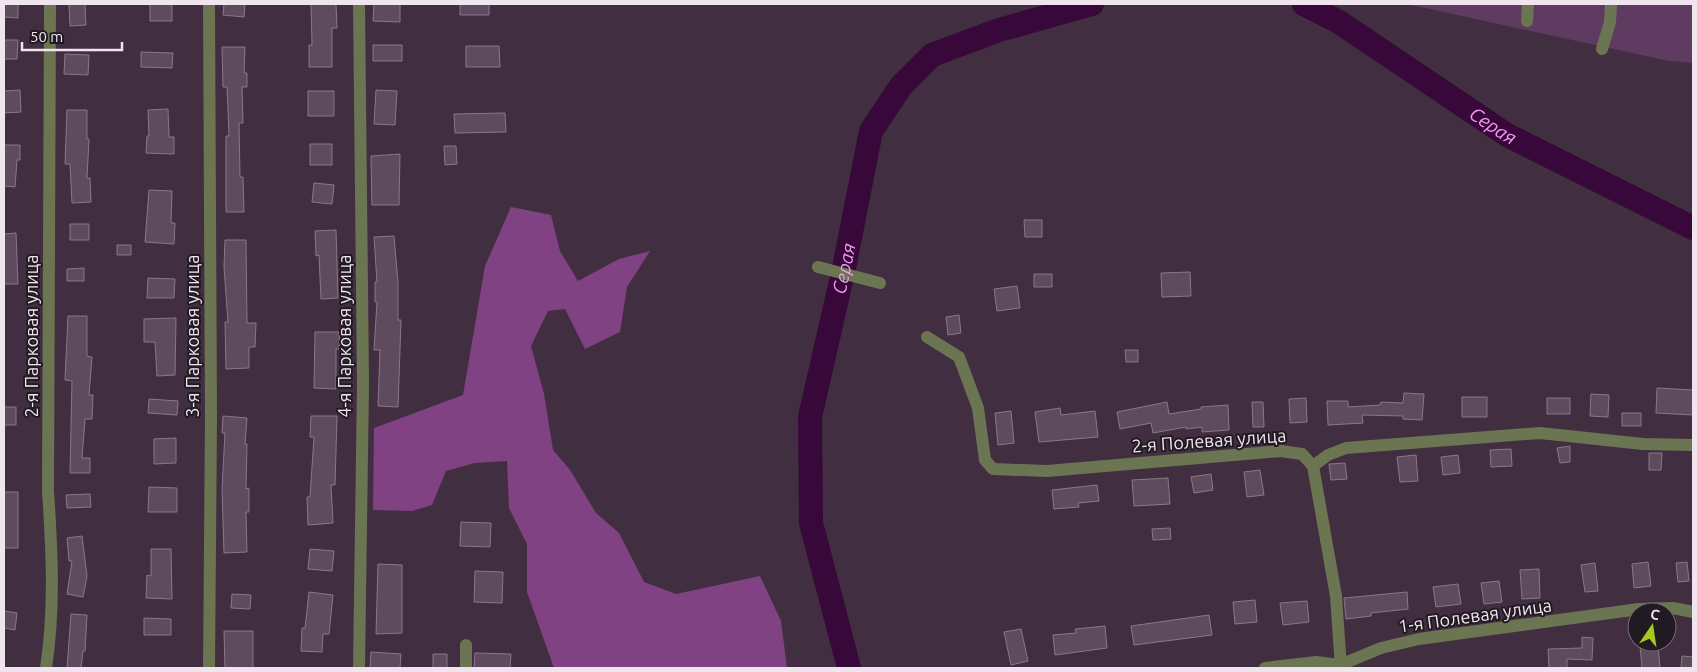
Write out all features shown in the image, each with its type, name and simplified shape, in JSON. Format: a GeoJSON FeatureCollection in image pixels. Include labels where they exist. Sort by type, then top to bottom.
{"type":"FeatureCollection","features":[{"type":"Feature","properties":{"kind":"street","name":"2-я Парковая улица"},"geometry":{"type":"LineString","coordinates":[[46,668],[52,632],[53,566],[48,491],[50,4]]}},
{"type":"Feature","properties":{"kind":"street","name":"3-я Парковая улица"},"geometry":{"type":"LineString","coordinates":[[209,4],[211,418],[209,668]]}},
{"type":"Feature","properties":{"kind":"street","name":"4-я Парковая улица"},"geometry":{"type":"LineString","coordinates":[[359,4],[363,383],[359,668]]}},
{"type":"Feature","properties":{"kind":"street"},"geometry":{"type":"LineString","coordinates":[[1526,21],[1528,4]]}},
{"type":"Feature","properties":{"kind":"street"},"geometry":{"type":"LineString","coordinates":[[1602,49],[1610,22],[1611,4]]}},
{"type":"Feature","properties":{"kind":"street"},"geometry":{"type":"LineString","coordinates":[[818,267],[880,283]]}},
{"type":"Feature","properties":{"kind":"street","name":"2-я Полевая улица"},"geometry":{"type":"LineString","coordinates":[[927,337],[959,357],[978,408],[985,460],[993,469],[1047,471],[1281,451],[1302,454],[1313,466]]}},
{"type":"Feature","properties":{"kind":"street"},"geometry":{"type":"LineString","coordinates":[[1340,666],[1340,628],[1336,596],[1313,466],[1328,455],[1346,448],[1540,433],[1644,444],[1693,446]]}},
{"type":"Feature","properties":{"kind":"street","name":"1-я Полевая улица"},"geometry":{"type":"LineString","coordinates":[[1265,668],[1316,662],[1340,666],[1381,648],[1419,639],[1639,609],[1673,608],[1693,612]]}},
{"type":"Feature","properties":{"kind":"street"},"geometry":{"type":"LineString","coordinates":[[466,645],[466,668]]}},
{"type":"Feature","properties":{"kind":"shaded area"},"geometry":{"type":"Polygon","coordinates":[[[1407,4],[1693,4],[1693,63],[1669,61],[1407,4]]]}},
{"type":"Feature","properties":{"kind":"shaded area"},"geometry":{"type":"Polygon","coordinates":[[[511,207],[551,215],[560,251],[578,281],[619,259],[650,251],[627,287],[620,332],[585,349],[565,309],[548,311],[531,346],[544,394],[553,450],[570,470],[596,513],[619,533],[644,582],[676,594],[760,576],[781,621],[787,668],[554,668],[527,592],[527,544],[509,508],[507,461],[475,463],[446,471],[432,505],[412,511],[373,510],[374,428],[463,395],[485,266],[511,207]]]}},
{"type":"Feature","properties":{"kind":"building"},"geometry":{"type":"Polygon","coordinates":[[[4,4],[18,4],[18,18],[4,17],[4,4]]]}},
{"type":"Feature","properties":{"kind":"building"},"geometry":{"type":"Polygon","coordinates":[[[69,4],[85,4],[86,25],[70,26],[69,4]]]}},
{"type":"Feature","properties":{"kind":"building"},"geometry":{"type":"Polygon","coordinates":[[[150,4],[172,4],[172,21],[150,21],[150,4]]]}},
{"type":"Feature","properties":{"kind":"building"},"geometry":{"type":"Polygon","coordinates":[[[224,4],[245,4],[244,17],[223,15],[224,4]]]}},
{"type":"Feature","properties":{"kind":"building"},"geometry":{"type":"Polygon","coordinates":[[[311,4],[336,4],[337,28],[332,28],[332,67],[309,67],[309,45],[312,45],[311,4]]]}},
{"type":"Feature","properties":{"kind":"building"},"geometry":{"type":"Polygon","coordinates":[[[374,4],[400,4],[400,22],[373,21],[374,4]]]}},
{"type":"Feature","properties":{"kind":"building"},"geometry":{"type":"Polygon","coordinates":[[[460,4],[489,4],[489,15],[460,15],[460,4]]]}},
{"type":"Feature","properties":{"kind":"building"},"geometry":{"type":"Polygon","coordinates":[[[4,40],[18,40],[17,59],[4,59],[4,40]]]}},
{"type":"Feature","properties":{"kind":"building"},"geometry":{"type":"Polygon","coordinates":[[[373,45],[402,45],[402,61],[373,61],[373,45]]]}},
{"type":"Feature","properties":{"kind":"building"},"geometry":{"type":"Polygon","coordinates":[[[466,46],[499,46],[500,67],[466,67],[466,46]]]}},
{"type":"Feature","properties":{"kind":"building"},"geometry":{"type":"Polygon","coordinates":[[[222,47],[245,47],[244,73],[247,73],[247,87],[242,87],[243,123],[239,123],[240,177],[243,177],[244,212],[226,212],[226,136],[229,136],[227,87],[223,87],[222,47]]]}},
{"type":"Feature","properties":{"kind":"building"},"geometry":{"type":"Polygon","coordinates":[[[141,52],[173,53],[172,68],[141,67],[141,52]]]}},
{"type":"Feature","properties":{"kind":"building"},"geometry":{"type":"Polygon","coordinates":[[[65,54],[89,55],[88,75],[64,74],[65,54]]]}},
{"type":"Feature","properties":{"kind":"building"},"geometry":{"type":"Polygon","coordinates":[[[20,90],[21,112],[4,113],[4,91],[20,90]]]}},
{"type":"Feature","properties":{"kind":"building"},"geometry":{"type":"Polygon","coordinates":[[[376,90],[397,91],[395,125],[374,124],[376,90]]]}},
{"type":"Feature","properties":{"kind":"building"},"geometry":{"type":"Polygon","coordinates":[[[308,91],[334,91],[334,116],[308,116],[308,91]]]}},
{"type":"Feature","properties":{"kind":"building"},"geometry":{"type":"Polygon","coordinates":[[[168,109],[169,137],[174,137],[174,154],[146,153],[147,136],[149,136],[148,110],[168,109]]]}},
{"type":"Feature","properties":{"kind":"building"},"geometry":{"type":"Polygon","coordinates":[[[67,110],[87,110],[87,139],[89,139],[87,178],[90,178],[91,202],[72,203],[70,164],[65,164],[67,110]]]}},
{"type":"Feature","properties":{"kind":"building"},"geometry":{"type":"Polygon","coordinates":[[[505,113],[506,132],[455,133],[454,114],[505,113]]]}},
{"type":"Feature","properties":{"kind":"building"},"geometry":{"type":"Polygon","coordinates":[[[310,144],[332,144],[332,165],[310,165],[310,144]]]}},
{"type":"Feature","properties":{"kind":"building"},"geometry":{"type":"Polygon","coordinates":[[[4,145],[20,145],[20,160],[17,160],[15,187],[4,186],[4,145]]]}},
{"type":"Feature","properties":{"kind":"building"},"geometry":{"type":"Polygon","coordinates":[[[444,146],[456,146],[457,164],[445,165],[444,146]]]}},
{"type":"Feature","properties":{"kind":"building"},"geometry":{"type":"Polygon","coordinates":[[[400,154],[399,205],[372,205],[371,156],[400,154]]]}},
{"type":"Feature","properties":{"kind":"building"},"geometry":{"type":"Polygon","coordinates":[[[314,183],[334,185],[332,204],[312,202],[314,183]]]}},
{"type":"Feature","properties":{"kind":"building"},"geometry":{"type":"Polygon","coordinates":[[[149,190],[172,191],[171,223],[175,223],[174,244],[145,242],[149,190]]]}},
{"type":"Feature","properties":{"kind":"building"},"geometry":{"type":"Polygon","coordinates":[[[1024,220],[1042,220],[1042,237],[1025,237],[1024,220]]]}},
{"type":"Feature","properties":{"kind":"building"},"geometry":{"type":"Polygon","coordinates":[[[70,224],[89,224],[89,240],[70,240],[70,224]]]}},
{"type":"Feature","properties":{"kind":"building"},"geometry":{"type":"Polygon","coordinates":[[[336,230],[338,298],[321,299],[319,255],[316,256],[315,231],[336,230]]]}},
{"type":"Feature","properties":{"kind":"building"},"geometry":{"type":"Polygon","coordinates":[[[16,233],[18,284],[4,284],[4,234],[16,233]]]}},
{"type":"Feature","properties":{"kind":"building"},"geometry":{"type":"Polygon","coordinates":[[[394,236],[398,282],[398,320],[401,320],[398,407],[378,406],[380,350],[374,350],[377,302],[375,302],[375,282],[377,282],[374,237],[394,236]]]}},
{"type":"Feature","properties":{"kind":"building"},"geometry":{"type":"Polygon","coordinates":[[[225,240],[246,240],[247,323],[256,323],[255,347],[249,347],[249,368],[226,369],[225,322],[228,322],[224,267],[225,240]]]}},
{"type":"Feature","properties":{"kind":"building"},"geometry":{"type":"Polygon","coordinates":[[[117,245],[131,245],[131,255],[117,255],[117,245]]]}},
{"type":"Feature","properties":{"kind":"building"},"geometry":{"type":"Polygon","coordinates":[[[84,268],[84,281],[67,281],[67,269],[84,268]]]}},
{"type":"Feature","properties":{"kind":"building"},"geometry":{"type":"Polygon","coordinates":[[[1190,272],[1191,296],[1162,297],[1161,273],[1190,272]]]}},
{"type":"Feature","properties":{"kind":"building"},"geometry":{"type":"Polygon","coordinates":[[[1034,274],[1052,274],[1052,287],[1034,287],[1034,274]]]}},
{"type":"Feature","properties":{"kind":"building"},"geometry":{"type":"Polygon","coordinates":[[[148,278],[175,279],[174,298],[147,298],[148,278]]]}},
{"type":"Feature","properties":{"kind":"building"},"geometry":{"type":"Polygon","coordinates":[[[1017,286],[1020,308],[997,311],[994,289],[1017,286]]]}},
{"type":"Feature","properties":{"kind":"building"},"geometry":{"type":"Polygon","coordinates":[[[959,315],[961,333],[948,335],[946,317],[959,315]]]}},
{"type":"Feature","properties":{"kind":"building"},"geometry":{"type":"Polygon","coordinates":[[[68,316],[87,316],[87,356],[92,357],[89,395],[93,395],[92,419],[85,419],[82,458],[90,458],[90,473],[70,473],[72,381],[65,380],[68,316]]]}},
{"type":"Feature","properties":{"kind":"building"},"geometry":{"type":"Polygon","coordinates":[[[176,318],[175,375],[157,376],[155,342],[144,342],[144,319],[176,318]]]}},
{"type":"Feature","properties":{"kind":"building"},"geometry":{"type":"Polygon","coordinates":[[[315,332],[339,332],[340,349],[336,349],[336,389],[314,388],[315,332]]]}},
{"type":"Feature","properties":{"kind":"building"},"geometry":{"type":"Polygon","coordinates":[[[1125,350],[1138,350],[1138,362],[1126,362],[1125,350]]]}},
{"type":"Feature","properties":{"kind":"building"},"geometry":{"type":"Polygon","coordinates":[[[1657,388],[1693,390],[1693,415],[1656,413],[1657,388]]]}},
{"type":"Feature","properties":{"kind":"building"},"geometry":{"type":"Polygon","coordinates":[[[1404,393],[1424,394],[1422,420],[1403,419],[1403,416],[1362,415],[1363,423],[1328,425],[1327,401],[1348,401],[1348,407],[1380,405],[1381,402],[1403,403],[1404,393]]]}},
{"type":"Feature","properties":{"kind":"building"},"geometry":{"type":"Polygon","coordinates":[[[1591,394],[1609,395],[1608,417],[1590,416],[1591,394]]]}},
{"type":"Feature","properties":{"kind":"building"},"geometry":{"type":"Polygon","coordinates":[[[1462,397],[1487,397],[1487,417],[1462,417],[1462,397]]]}},
{"type":"Feature","properties":{"kind":"building"},"geometry":{"type":"Polygon","coordinates":[[[1306,398],[1307,422],[1290,423],[1289,399],[1306,398]]]}},
{"type":"Feature","properties":{"kind":"building"},"geometry":{"type":"Polygon","coordinates":[[[1547,398],[1570,398],[1570,414],[1547,414],[1547,398]]]}},
{"type":"Feature","properties":{"kind":"building"},"geometry":{"type":"Polygon","coordinates":[[[149,399],[178,401],[177,415],[148,413],[149,399]]]}},
{"type":"Feature","properties":{"kind":"building"},"geometry":{"type":"Polygon","coordinates":[[[1167,402],[1169,414],[1201,409],[1201,407],[1228,405],[1229,430],[1202,432],[1202,427],[1186,429],[1186,427],[1153,433],[1151,423],[1120,429],[1117,412],[1167,402]]]}},
{"type":"Feature","properties":{"kind":"building"},"geometry":{"type":"Polygon","coordinates":[[[1252,402],[1263,402],[1264,427],[1253,427],[1252,402]]]}},
{"type":"Feature","properties":{"kind":"building"},"geometry":{"type":"Polygon","coordinates":[[[4,407],[16,407],[16,425],[4,425],[4,407]]]}},
{"type":"Feature","properties":{"kind":"building"},"geometry":{"type":"Polygon","coordinates":[[[1060,408],[1061,415],[1095,411],[1098,437],[1039,442],[1035,412],[1060,408]]]}},
{"type":"Feature","properties":{"kind":"building"},"geometry":{"type":"Polygon","coordinates":[[[1011,411],[1014,443],[998,445],[995,413],[1011,411]]]}},
{"type":"Feature","properties":{"kind":"building"},"geometry":{"type":"Polygon","coordinates":[[[1622,413],[1641,413],[1641,426],[1622,426],[1622,413]]]}},
{"type":"Feature","properties":{"kind":"building"},"geometry":{"type":"Polygon","coordinates":[[[223,416],[247,418],[245,444],[247,444],[246,489],[249,488],[249,512],[246,512],[247,552],[224,553],[222,489],[225,433],[222,433],[223,416]]]}},
{"type":"Feature","properties":{"kind":"building"},"geometry":{"type":"Polygon","coordinates":[[[311,416],[337,416],[335,485],[331,485],[333,523],[308,525],[307,497],[310,497],[314,437],[310,437],[311,416]]]}},
{"type":"Feature","properties":{"kind":"building"},"geometry":{"type":"Polygon","coordinates":[[[176,438],[176,463],[154,464],[154,439],[176,438]]]}},
{"type":"Feature","properties":{"kind":"building"},"geometry":{"type":"Polygon","coordinates":[[[1570,446],[1570,462],[1560,463],[1557,448],[1570,446]]]}},
{"type":"Feature","properties":{"kind":"building"},"geometry":{"type":"Polygon","coordinates":[[[1511,449],[1512,466],[1491,467],[1490,450],[1511,449]]]}},
{"type":"Feature","properties":{"kind":"building"},"geometry":{"type":"Polygon","coordinates":[[[1649,453],[1662,453],[1661,470],[1649,470],[1649,453]]]}},
{"type":"Feature","properties":{"kind":"building"},"geometry":{"type":"Polygon","coordinates":[[[1416,455],[1418,481],[1400,482],[1397,457],[1416,455]]]}},
{"type":"Feature","properties":{"kind":"building"},"geometry":{"type":"Polygon","coordinates":[[[1458,455],[1460,473],[1443,475],[1441,457],[1458,455]]]}},
{"type":"Feature","properties":{"kind":"building"},"geometry":{"type":"Polygon","coordinates":[[[1345,463],[1347,479],[1331,480],[1329,464],[1345,463]]]}},
{"type":"Feature","properties":{"kind":"building"},"geometry":{"type":"Polygon","coordinates":[[[1260,470],[1264,495],[1247,497],[1244,472],[1260,470]]]}},
{"type":"Feature","properties":{"kind":"building"},"geometry":{"type":"Polygon","coordinates":[[[1211,474],[1213,490],[1194,493],[1191,477],[1211,474]]]}},
{"type":"Feature","properties":{"kind":"building"},"geometry":{"type":"Polygon","coordinates":[[[1168,478],[1170,504],[1134,506],[1132,480],[1168,478]]]}},
{"type":"Feature","properties":{"kind":"building"},"geometry":{"type":"Polygon","coordinates":[[[1097,485],[1099,501],[1078,503],[1079,507],[1054,509],[1052,490],[1097,485]]]}},
{"type":"Feature","properties":{"kind":"building"},"geometry":{"type":"Polygon","coordinates":[[[149,487],[177,488],[177,512],[148,512],[149,487]]]}},
{"type":"Feature","properties":{"kind":"building"},"geometry":{"type":"Polygon","coordinates":[[[4,492],[18,492],[18,548],[4,548],[4,492]]]}},
{"type":"Feature","properties":{"kind":"building"},"geometry":{"type":"Polygon","coordinates":[[[90,494],[91,507],[67,508],[66,495],[90,494]]]}},
{"type":"Feature","properties":{"kind":"building"},"geometry":{"type":"Polygon","coordinates":[[[461,522],[491,523],[490,547],[460,546],[461,522]]]}},
{"type":"Feature","properties":{"kind":"building"},"geometry":{"type":"Polygon","coordinates":[[[1170,528],[1171,539],[1153,540],[1152,529],[1170,528]]]}},
{"type":"Feature","properties":{"kind":"building"},"geometry":{"type":"Polygon","coordinates":[[[82,536],[87,576],[83,597],[67,594],[72,561],[69,561],[67,538],[82,536]]]}},
{"type":"Feature","properties":{"kind":"building"},"geometry":{"type":"Polygon","coordinates":[[[151,549],[171,549],[172,599],[146,598],[147,575],[151,576],[151,549]]]}},
{"type":"Feature","properties":{"kind":"building"},"geometry":{"type":"Polygon","coordinates":[[[310,549],[334,551],[332,571],[308,569],[310,549]]]}},
{"type":"Feature","properties":{"kind":"building"},"geometry":{"type":"Polygon","coordinates":[[[1648,562],[1651,586],[1634,588],[1632,564],[1648,562]]]}},
{"type":"Feature","properties":{"kind":"building"},"geometry":{"type":"Polygon","coordinates":[[[1687,562],[1689,581],[1678,582],[1676,563],[1687,562]]]}},
{"type":"Feature","properties":{"kind":"building"},"geometry":{"type":"Polygon","coordinates":[[[1595,563],[1598,591],[1585,592],[1581,565],[1595,563]]]}},
{"type":"Feature","properties":{"kind":"building"},"geometry":{"type":"Polygon","coordinates":[[[378,564],[402,565],[402,633],[376,634],[378,564]]]}},
{"type":"Feature","properties":{"kind":"building"},"geometry":{"type":"Polygon","coordinates":[[[1539,569],[1540,598],[1522,599],[1520,570],[1539,569]]]}},
{"type":"Feature","properties":{"kind":"building"},"geometry":{"type":"Polygon","coordinates":[[[475,571],[503,572],[502,603],[474,602],[475,571]]]}},
{"type":"Feature","properties":{"kind":"building"},"geometry":{"type":"Polygon","coordinates":[[[1499,581],[1502,602],[1484,604],[1481,583],[1499,581]]]}},
{"type":"Feature","properties":{"kind":"building"},"geometry":{"type":"Polygon","coordinates":[[[1458,584],[1461,604],[1436,607],[1433,587],[1458,584]]]}},
{"type":"Feature","properties":{"kind":"building"},"geometry":{"type":"Polygon","coordinates":[[[309,592],[333,595],[329,634],[323,634],[322,652],[301,651],[302,628],[305,628],[309,592]]]}},
{"type":"Feature","properties":{"kind":"building"},"geometry":{"type":"Polygon","coordinates":[[[1407,592],[1408,609],[1371,613],[1371,616],[1346,619],[1344,598],[1407,592]]]}},
{"type":"Feature","properties":{"kind":"building"},"geometry":{"type":"Polygon","coordinates":[[[232,594],[251,595],[250,609],[231,608],[232,594]]]}},
{"type":"Feature","properties":{"kind":"building"},"geometry":{"type":"Polygon","coordinates":[[[1255,600],[1257,622],[1235,624],[1233,602],[1255,600]]]}},
{"type":"Feature","properties":{"kind":"building"},"geometry":{"type":"Polygon","coordinates":[[[1307,601],[1309,622],[1283,625],[1280,603],[1307,601]]]}},
{"type":"Feature","properties":{"kind":"building"},"geometry":{"type":"Polygon","coordinates":[[[4,611],[17,613],[15,630],[4,628],[4,611]]]}},
{"type":"Feature","properties":{"kind":"building"},"geometry":{"type":"Polygon","coordinates":[[[71,614],[87,615],[85,651],[83,651],[81,668],[67,668],[71,614]]]}},
{"type":"Feature","properties":{"kind":"building"},"geometry":{"type":"Polygon","coordinates":[[[1209,615],[1212,635],[1134,645],[1131,626],[1209,615]]]}},
{"type":"Feature","properties":{"kind":"building"},"geometry":{"type":"Polygon","coordinates":[[[144,618],[171,619],[171,635],[144,635],[144,618]]]}},
{"type":"Feature","properties":{"kind":"building"},"geometry":{"type":"Polygon","coordinates":[[[1105,626],[1107,648],[1055,655],[1053,635],[1076,633],[1075,629],[1105,626]]]}},
{"type":"Feature","properties":{"kind":"building"},"geometry":{"type":"Polygon","coordinates":[[[1021,629],[1028,661],[1011,665],[1004,632],[1021,629]]]}},
{"type":"Feature","properties":{"kind":"building"},"geometry":{"type":"Polygon","coordinates":[[[224,631],[253,631],[253,668],[225,668],[224,631]]]}},
{"type":"Feature","properties":{"kind":"building"},"geometry":{"type":"Polygon","coordinates":[[[1582,637],[1593,638],[1592,660],[1567,659],[1567,668],[1549,668],[1548,649],[1582,648],[1582,637]]]}},
{"type":"Feature","properties":{"kind":"building"},"geometry":{"type":"Polygon","coordinates":[[[371,652],[401,654],[400,668],[370,668],[371,652]]]}},
{"type":"Feature","properties":{"kind":"building"},"geometry":{"type":"Polygon","coordinates":[[[1641,652],[1659,652],[1660,668],[1642,668],[1641,652]]]}},
{"type":"Feature","properties":{"kind":"building"},"geometry":{"type":"Polygon","coordinates":[[[475,653],[511,654],[510,668],[474,668],[475,653]]]}},
{"type":"Feature","properties":{"kind":"building"},"geometry":{"type":"Polygon","coordinates":[[[433,654],[447,654],[447,668],[433,668],[433,654]]]}},
{"type":"Feature","properties":{"kind":"building"},"geometry":{"type":"Polygon","coordinates":[[[1682,656],[1693,657],[1693,668],[1681,668],[1682,656]]]}},
{"type":"Feature","properties":{"kind":"waterway","name":"Серая"},"geometry":{"type":"LineString","coordinates":[[849,668],[811,523],[810,417],[844,268],[871,131],[901,86],[932,55],[999,30],[1092,4]]}},
{"type":"Feature","properties":{"kind":"waterway","name":"Серая"},"geometry":{"type":"LineString","coordinates":[[1304,4],[1339,22],[1507,135],[1693,228]]}}]}
